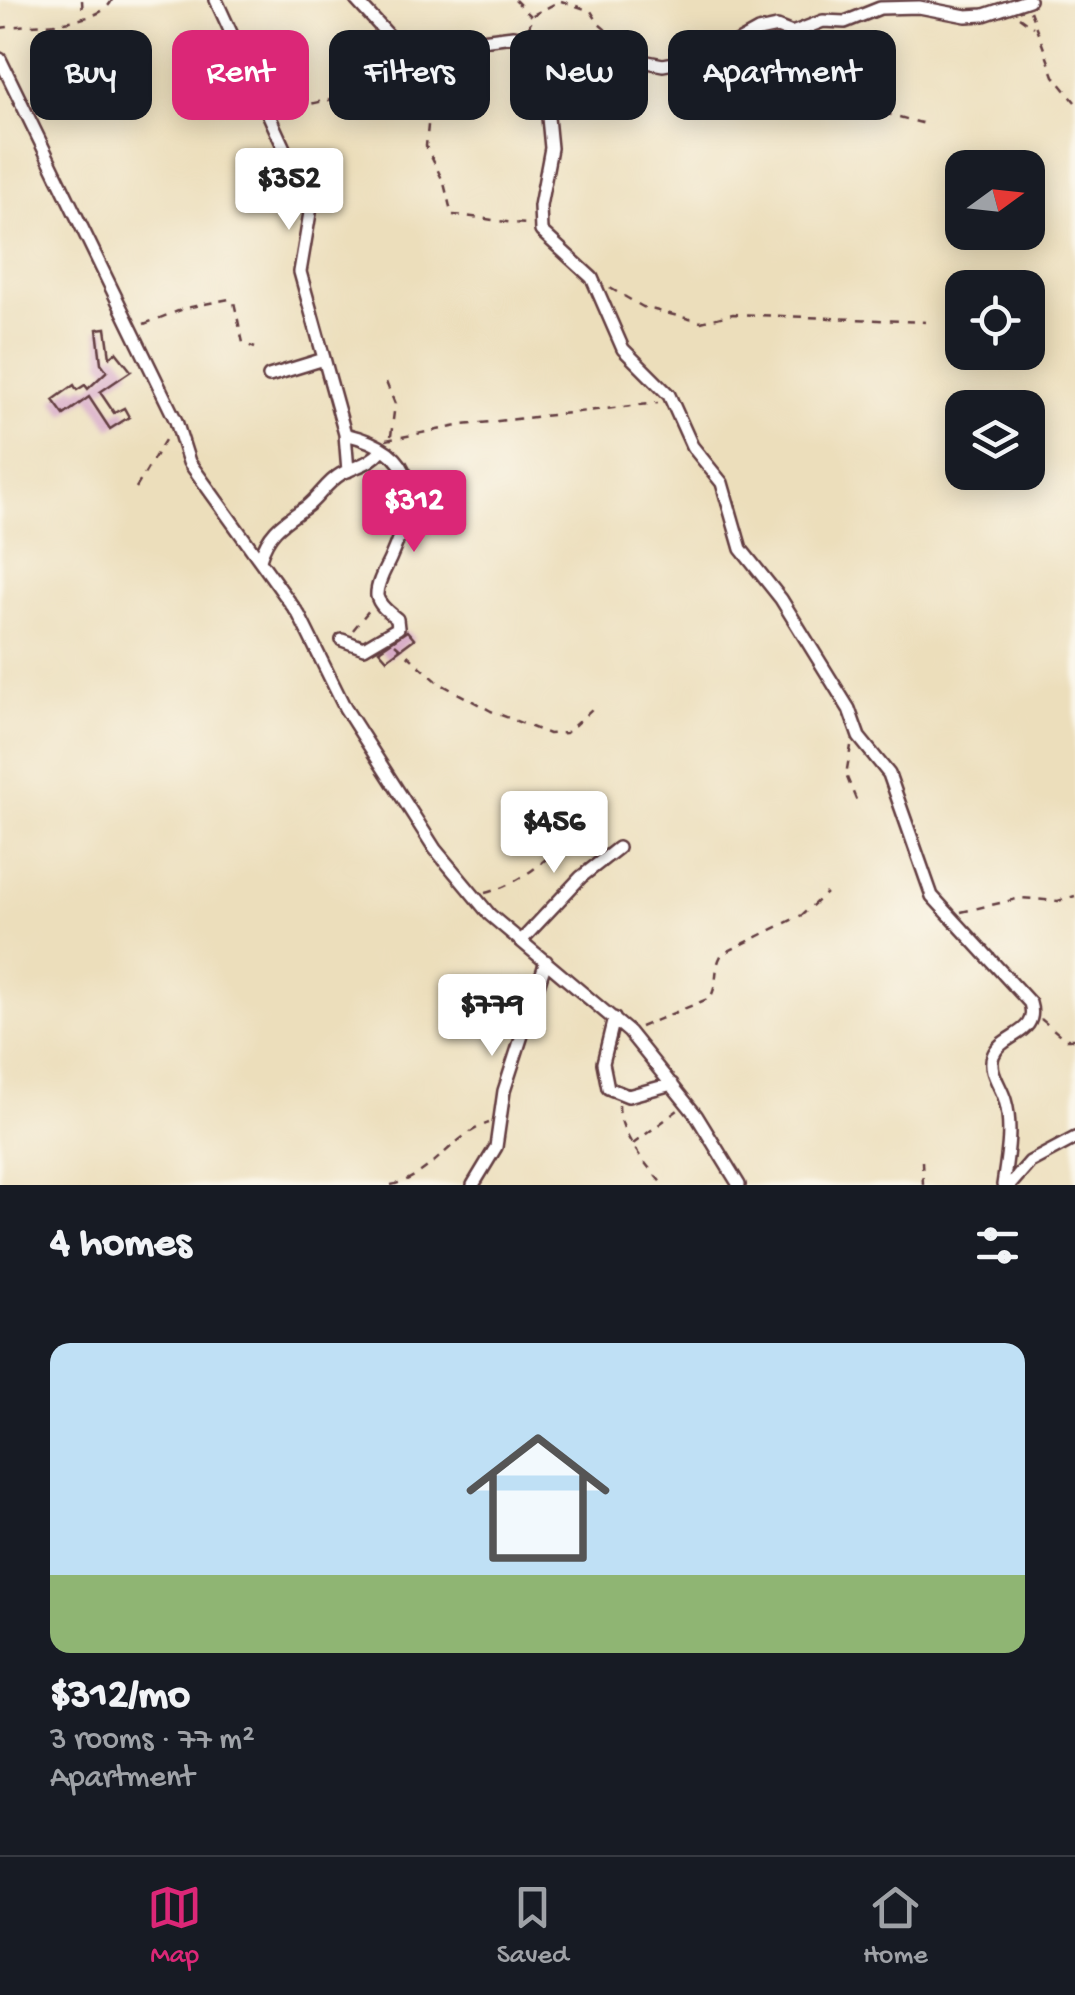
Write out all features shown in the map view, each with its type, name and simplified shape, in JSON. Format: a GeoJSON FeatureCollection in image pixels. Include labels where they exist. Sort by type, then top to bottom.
{"type":"FeatureCollection","features":[{"type":"Feature","properties":{"kind":"street"},"geometry":{"type":"LineString","coordinates":[[216,0],[229,30]]}},
{"type":"Feature","properties":{"kind":"street"},"geometry":{"type":"LineString","coordinates":[[356,0],[384,30]]}},
{"type":"Feature","properties":{"kind":"street"},"geometry":{"type":"LineString","coordinates":[[801,30],[823,21],[845,22],[880,8],[918,7],[966,16],[1028,0]]}},
{"type":"Feature","properties":{"kind":"street"},"geometry":{"type":"LineString","coordinates":[[0,59],[176,421],[190,462],[298,615],[372,752],[435,849],[474,895],[522,941],[630,1032],[688,1104],[739,1185]]}},
{"type":"Feature","properties":{"kind":"street"},"geometry":{"type":"LineString","coordinates":[[269,120],[311,207],[300,272],[321,360],[345,434],[348,471]]}},
{"type":"Feature","properties":{"kind":"street"},"geometry":{"type":"LineString","coordinates":[[548,120],[551,148],[538,226],[592,278],[623,349],[672,400],[692,446],[726,491],[741,549],[781,600],[849,708],[856,730],[889,774],[903,806],[924,882],[1024,996],[1032,1011],[1021,1034],[993,1055],[995,1077],[1009,1121],[1007,1185]]}},
{"type":"Feature","properties":{"kind":"street"},"geometry":{"type":"LineString","coordinates":[[269,376],[321,360]]}},
{"type":"Feature","properties":{"kind":"street"},"geometry":{"type":"LineString","coordinates":[[342,640],[364,648],[398,624],[378,597],[407,511],[409,476],[403,465],[379,447],[345,434]]}},
{"type":"Feature","properties":{"kind":"street"},"geometry":{"type":"LineString","coordinates":[[260,559],[270,534],[288,514],[305,508],[348,471],[370,463],[379,447]]}},
{"type":"Feature","properties":{"kind":"street"},"geometry":{"type":"LineString","coordinates":[[522,941],[581,876],[618,848]]}},
{"type":"Feature","properties":{"kind":"street"},"geometry":{"type":"LineString","coordinates":[[473,1185],[491,1160],[504,1092],[546,961]]}},
{"type":"Feature","properties":{"kind":"street"},"geometry":{"type":"LineString","coordinates":[[614,1018],[603,1074],[608,1088],[620,1094],[639,1094],[672,1084]]}},
{"type":"Feature","properties":{"kind":"street"},"geometry":{"type":"LineString","coordinates":[[1007,1185],[1030,1162],[1075,1138]]}},
{"type":"Feature","properties":{"kind":"path"},"geometry":{"type":"LineString","coordinates":[[82,0],[84,18]]}},
{"type":"Feature","properties":{"kind":"path"},"geometry":{"type":"LineString","coordinates":[[0,28],[84,18],[106,10],[112,0]]}},
{"type":"Feature","properties":{"kind":"path"},"geometry":{"type":"LineString","coordinates":[[516,0],[531,16],[532,30]]}},
{"type":"Feature","properties":{"kind":"path"},"geometry":{"type":"LineString","coordinates":[[531,16],[561,0],[591,11],[608,30]]}},
{"type":"Feature","properties":{"kind":"path"},"geometry":{"type":"LineString","coordinates":[[1028,0],[1034,27],[1058,83],[1075,102]]}},
{"type":"Feature","properties":{"kind":"path"},"geometry":{"type":"LineString","coordinates":[[1005,8],[1034,27]]}},
{"type":"Feature","properties":{"kind":"path"},"geometry":{"type":"LineString","coordinates":[[896,116],[929,125]]}},
{"type":"Feature","properties":{"kind":"path"},"geometry":{"type":"LineString","coordinates":[[429,120],[426,146],[444,183],[452,215],[476,214],[503,224],[538,226]]}},
{"type":"Feature","properties":{"kind":"path"},"geometry":{"type":"LineString","coordinates":[[592,278],[643,307],[702,322],[733,314],[926,322]]}},
{"type":"Feature","properties":{"kind":"path"},"geometry":{"type":"LineString","coordinates":[[128,324],[143,325],[186,308],[229,299],[234,302],[243,343],[255,348]]}},
{"type":"Feature","properties":{"kind":"path"},"geometry":{"type":"LineString","coordinates":[[386,382],[394,398],[391,438]]}},
{"type":"Feature","properties":{"kind":"path"},"geometry":{"type":"LineString","coordinates":[[379,447],[391,438],[672,400]]}},
{"type":"Feature","properties":{"kind":"path"},"geometry":{"type":"LineString","coordinates":[[136,488],[176,421]]}},
{"type":"Feature","properties":{"kind":"path"},"geometry":{"type":"LineString","coordinates":[[342,640],[378,597]]}},
{"type":"Feature","properties":{"kind":"path"},"geometry":{"type":"LineString","coordinates":[[387,635],[439,683],[532,728],[549,734],[566,733],[592,709]]}},
{"type":"Feature","properties":{"kind":"path"},"geometry":{"type":"LineString","coordinates":[[856,730],[846,769],[859,807]]}},
{"type":"Feature","properties":{"kind":"path"},"geometry":{"type":"LineString","coordinates":[[474,895],[516,882],[563,845],[590,814]]}},
{"type":"Feature","properties":{"kind":"path"},"geometry":{"type":"LineString","coordinates":[[630,1032],[710,998],[716,989],[716,964],[722,954],[802,915],[826,893]]}},
{"type":"Feature","properties":{"kind":"path"},"geometry":{"type":"LineString","coordinates":[[950,916],[1021,898],[1075,896]]}},
{"type":"Feature","properties":{"kind":"path"},"geometry":{"type":"LineString","coordinates":[[1032,1011],[1054,1032],[1075,1039]]}},
{"type":"Feature","properties":{"kind":"path"},"geometry":{"type":"LineString","coordinates":[[620,1094],[619,1114],[633,1144],[663,1185]]}},
{"type":"Feature","properties":{"kind":"path"},"geometry":{"type":"LineString","coordinates":[[633,1144],[688,1104]]}},
{"type":"Feature","properties":{"kind":"path"},"geometry":{"type":"LineString","coordinates":[[391,1185],[425,1172],[470,1129],[500,1120]]}},
{"type":"Feature","properties":{"kind":"path"},"geometry":{"type":"LineString","coordinates":[[922,1161],[924,1185]]}},
{"type":"Feature","properties":{"kind":"building"},"geometry":{"type":"Polygon","coordinates":[[[106,328],[110,357],[116,352],[131,371],[100,392],[114,413],[124,408],[129,417],[110,429],[89,397],[64,415],[53,400],[74,385],[77,390],[85,385],[88,389],[107,371],[101,363],[97,329],[106,328]]]}},
{"type":"Feature","properties":{"kind":"building"},"geometry":{"type":"Polygon","coordinates":[[[407,631],[414,639],[387,659],[379,650],[407,631]]]}}]}
